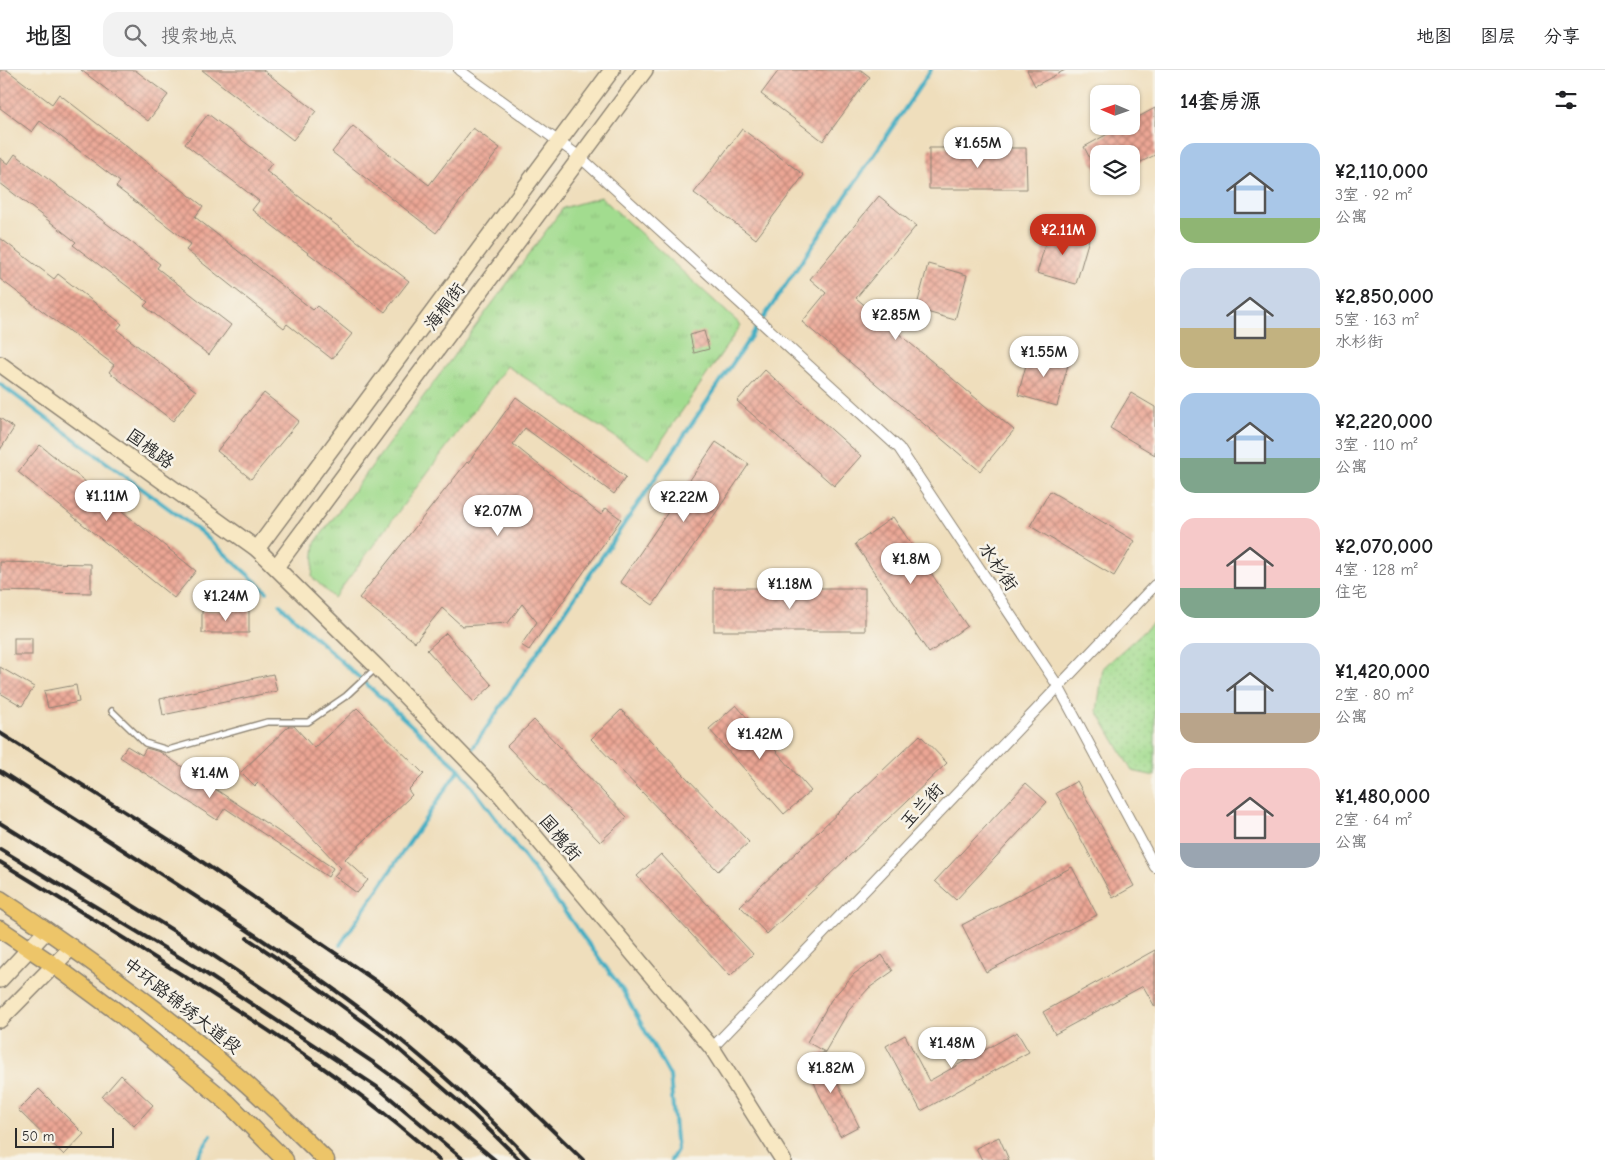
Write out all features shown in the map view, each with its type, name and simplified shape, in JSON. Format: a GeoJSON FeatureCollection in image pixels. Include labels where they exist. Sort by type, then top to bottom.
{"type":"FeatureCollection","features":[{"type":"Feature","properties":{"kind":"main road","name":"中环路锦绣大道段"},"geometry":{"type":"LineString","coordinates":[[0,899],[139,995],[236,1074],[326,1160]]}},
{"type":"Feature","properties":{"kind":"main road"},"geometry":{"type":"LineString","coordinates":[[0,929],[55,966],[120,1014],[228,1103],[285,1160]]}},
{"type":"Feature","properties":{"kind":"street","name":"水杉街"},"geometry":{"type":"LineString","coordinates":[[459,70],[580,157],[899,448],[1058,686],[1155,867]]}},
{"type":"Feature","properties":{"kind":"street","name":"海桐街"},"geometry":{"type":"LineString","coordinates":[[257,549],[612,70]]}},
{"type":"Feature","properties":{"kind":"street","name":"海桐街"},"geometry":{"type":"LineString","coordinates":[[276,566],[645,70]]}},
{"type":"Feature","properties":{"kind":"street","name":"国槐路"},"geometry":{"type":"LineString","coordinates":[[0,364],[257,549],[276,566]]}},
{"type":"Feature","properties":{"kind":"street","name":"国槐街"},"geometry":{"type":"LineString","coordinates":[[276,566],[372,672],[498,792],[712,1048],[783,1160]]}},
{"type":"Feature","properties":{"kind":"street","name":"玉兰街"},"geometry":{"type":"LineString","coordinates":[[712,1048],[1155,585]]}},
{"type":"Feature","properties":{"kind":"street"},"geometry":{"type":"LineString","coordinates":[[0,980],[47,930]]}},
{"type":"Feature","properties":{"kind":"street"},"geometry":{"type":"LineString","coordinates":[[0,1020],[72,948]]}},
{"type":"Feature","properties":{"kind":"lane"},"geometry":{"type":"LineString","coordinates":[[112,711],[145,743],[168,750],[267,722],[308,722],[346,696],[372,672]]}},
{"type":"Feature","properties":{"kind":"green space"},"geometry":{"type":"Polygon","coordinates":[[[601,197],[741,325],[649,459],[507,366],[334,598],[312,577],[315,543],[563,208],[601,197]]]}},
{"type":"Feature","properties":{"kind":"green space"},"geometry":{"type":"Polygon","coordinates":[[[1155,621],[1155,776],[1132,771],[1097,711],[1103,668],[1155,621]]]}},
{"type":"Feature","properties":{"kind":"building"},"geometry":{"type":"Polygon","coordinates":[[[0,70],[7,70],[52,104],[59,94],[203,206],[195,217],[313,310],[317,306],[352,334],[332,359],[287,324],[284,328],[186,250],[191,244],[116,187],[120,182],[40,121],[32,132],[0,108],[0,70]]]}},
{"type":"Feature","properties":{"kind":"building"},"geometry":{"type":"Polygon","coordinates":[[[81,70],[135,70],[168,95],[148,121],[81,70]]]}},
{"type":"Feature","properties":{"kind":"building"},"geometry":{"type":"Polygon","coordinates":[[[202,70],[263,70],[316,111],[293,140],[202,70]]]}},
{"type":"Feature","properties":{"kind":"building"},"geometry":{"type":"Polygon","coordinates":[[[779,70],[861,70],[870,77],[823,141],[761,94],[779,70]]]}},
{"type":"Feature","properties":{"kind":"building"},"geometry":{"type":"Polygon","coordinates":[[[1027,70],[1065,70],[1035,86],[1027,70]]]}},
{"type":"Feature","properties":{"kind":"building"},"geometry":{"type":"Polygon","coordinates":[[[1155,108],[1155,155],[1140,162],[1140,145],[1090,145],[1090,158],[1084,147],[1106,135],[1140,135],[1140,116],[1155,108]]]}},
{"type":"Feature","properties":{"kind":"building"},"geometry":{"type":"Polygon","coordinates":[[[208,114],[272,163],[266,171],[409,281],[385,312],[252,210],[259,201],[185,144],[208,114]]]}},
{"type":"Feature","properties":{"kind":"building"},"geometry":{"type":"Polygon","coordinates":[[[353,126],[429,185],[473,128],[500,148],[436,233],[332,152],[353,126]]]}},
{"type":"Feature","properties":{"kind":"building"},"geometry":{"type":"Polygon","coordinates":[[[742,129],[804,175],[756,239],[694,193],[742,129]]]}},
{"type":"Feature","properties":{"kind":"building"},"geometry":{"type":"Polygon","coordinates":[[[929,148],[1026,148],[1027,189],[929,189],[929,148]]]}},
{"type":"Feature","properties":{"kind":"building"},"geometry":{"type":"Polygon","coordinates":[[[15,154],[160,264],[157,268],[231,325],[209,355],[144,306],[148,302],[73,245],[76,242],[0,183],[0,158],[8,164],[15,154]]]}},
{"type":"Feature","properties":{"kind":"building"},"geometry":{"type":"Polygon","coordinates":[[[879,196],[916,226],[856,298],[1014,430],[980,471],[802,322],[826,293],[810,279],[879,196]]]}},
{"type":"Feature","properties":{"kind":"building"},"geometry":{"type":"Polygon","coordinates":[[[1050,228],[1089,239],[1076,284],[1037,273],[1050,228]]]}},
{"type":"Feature","properties":{"kind":"building"},"geometry":{"type":"Polygon","coordinates":[[[0,238],[54,279],[58,274],[122,324],[117,330],[196,391],[173,421],[109,372],[114,365],[0,279],[0,238]]]}},
{"type":"Feature","properties":{"kind":"building"},"geometry":{"type":"Polygon","coordinates":[[[928,264],[967,275],[955,320],[916,309],[928,264]]]}},
{"type":"Feature","properties":{"kind":"building"},"geometry":{"type":"Polygon","coordinates":[[[704,331],[709,349],[694,353],[690,335],[704,331]]]}},
{"type":"Feature","properties":{"kind":"building"},"geometry":{"type":"Polygon","coordinates":[[[1030,350],[1069,361],[1057,406],[1018,395],[1030,350]]]}},
{"type":"Feature","properties":{"kind":"building"},"geometry":{"type":"Polygon","coordinates":[[[765,370],[861,456],[834,486],[737,401],[765,370]]]}},
{"type":"Feature","properties":{"kind":"building"},"geometry":{"type":"Polygon","coordinates":[[[264,393],[299,421],[251,479],[217,451],[264,393]]]}},
{"type":"Feature","properties":{"kind":"building"},"geometry":{"type":"Polygon","coordinates":[[[1131,393],[1155,407],[1155,455],[1110,428],[1131,393]]]}},
{"type":"Feature","properties":{"kind":"building"},"geometry":{"type":"Polygon","coordinates":[[[516,397],[626,477],[614,494],[525,428],[513,444],[601,515],[606,508],[621,519],[529,650],[521,645],[537,622],[522,604],[508,623],[462,626],[442,608],[415,642],[359,598],[468,463],[516,397]]]}},
{"type":"Feature","properties":{"kind":"building"},"geometry":{"type":"Polygon","coordinates":[[[0,418],[14,428],[0,450],[0,418]]]}},
{"type":"Feature","properties":{"kind":"building"},"geometry":{"type":"Polygon","coordinates":[[[716,442],[749,464],[653,605],[620,582],[716,442]]]}},
{"type":"Feature","properties":{"kind":"building"},"geometry":{"type":"Polygon","coordinates":[[[40,445],[196,571],[174,598],[18,472],[40,445]]]}},
{"type":"Feature","properties":{"kind":"building"},"geometry":{"type":"Polygon","coordinates":[[[1050,491],[1135,541],[1114,576],[1030,526],[1050,491]]]}},
{"type":"Feature","properties":{"kind":"building"},"geometry":{"type":"Polygon","coordinates":[[[893,517],[967,626],[929,653],[855,544],[893,517]]]}},
{"type":"Feature","properties":{"kind":"building"},"geometry":{"type":"Polygon","coordinates":[[[0,562],[91,564],[91,593],[0,591],[0,562]]]}},
{"type":"Feature","properties":{"kind":"building"},"geometry":{"type":"Polygon","coordinates":[[[714,588],[865,588],[865,631],[714,631],[714,588]]]}},
{"type":"Feature","properties":{"kind":"building"},"geometry":{"type":"Polygon","coordinates":[[[249,610],[249,633],[202,633],[202,611],[249,610]]]}},
{"type":"Feature","properties":{"kind":"building"},"geometry":{"type":"Polygon","coordinates":[[[446,633],[492,685],[474,702],[427,650],[446,633]]]}},
{"type":"Feature","properties":{"kind":"building"},"geometry":{"type":"Polygon","coordinates":[[[14,638],[32,638],[32,655],[14,655],[14,638]]]}},
{"type":"Feature","properties":{"kind":"building"},"geometry":{"type":"Polygon","coordinates":[[[0,667],[34,687],[22,706],[0,693],[0,667]]]}},
{"type":"Feature","properties":{"kind":"building"},"geometry":{"type":"Polygon","coordinates":[[[273,674],[277,691],[163,715],[160,699],[273,674]]]}},
{"type":"Feature","properties":{"kind":"building"},"geometry":{"type":"Polygon","coordinates":[[[76,685],[79,702],[48,708],[44,691],[76,685]]]}},
{"type":"Feature","properties":{"kind":"building"},"geometry":{"type":"Polygon","coordinates":[[[736,705],[811,791],[784,814],[709,729],[736,705]]]}},
{"type":"Feature","properties":{"kind":"building"},"geometry":{"type":"Polygon","coordinates":[[[357,708],[424,774],[408,790],[412,795],[345,859],[368,880],[357,893],[334,876],[341,868],[259,782],[255,786],[241,772],[289,726],[294,726],[314,748],[357,708]]]}},
{"type":"Feature","properties":{"kind":"building"},"geometry":{"type":"Polygon","coordinates":[[[621,710],[749,842],[718,871],[591,739],[621,710]]]}},
{"type":"Feature","properties":{"kind":"building"},"geometry":{"type":"Polygon","coordinates":[[[534,720],[627,817],[600,842],[507,746],[534,720]]]}},
{"type":"Feature","properties":{"kind":"building"},"geometry":{"type":"Polygon","coordinates":[[[920,735],[947,763],[767,934],[740,906],[920,735]]]}},
{"type":"Feature","properties":{"kind":"building"},"geometry":{"type":"Polygon","coordinates":[[[127,746],[142,755],[146,748],[160,752],[333,868],[328,877],[225,808],[217,820],[120,757],[127,746]]]}},
{"type":"Feature","properties":{"kind":"building"},"geometry":{"type":"Polygon","coordinates":[[[1077,781],[1134,886],[1113,898],[1056,793],[1077,781]]]}},
{"type":"Feature","properties":{"kind":"building"},"geometry":{"type":"Polygon","coordinates":[[[1026,783],[1047,802],[956,900],[935,881],[1026,783]]]}},
{"type":"Feature","properties":{"kind":"building"},"geometry":{"type":"Polygon","coordinates":[[[661,854],[753,954],[730,976],[637,876],[661,854]]]}},
{"type":"Feature","properties":{"kind":"building"},"geometry":{"type":"Polygon","coordinates":[[[1072,867],[1097,915],[986,972],[962,925],[1072,867]]]}},
{"type":"Feature","properties":{"kind":"building"},"geometry":{"type":"Polygon","coordinates":[[[1155,950],[1155,1007],[1143,986],[1055,1034],[1043,1012],[1155,950]]]}},
{"type":"Feature","properties":{"kind":"building"},"geometry":{"type":"Polygon","coordinates":[[[882,955],[893,971],[869,988],[849,1010],[825,1052],[807,1042],[831,1000],[854,974],[882,955]]]}},
{"type":"Feature","properties":{"kind":"building"},"geometry":{"type":"Polygon","coordinates":[[[1017,1032],[1029,1052],[921,1111],[886,1046],[905,1035],[929,1081],[1017,1032]]]}},
{"type":"Feature","properties":{"kind":"building"},"geometry":{"type":"Polygon","coordinates":[[[825,1052],[837,1082],[859,1126],[840,1136],[818,1092],[805,1059],[825,1052]]]}},
{"type":"Feature","properties":{"kind":"building"},"geometry":{"type":"Polygon","coordinates":[[[121,1075],[153,1105],[134,1126],[102,1097],[121,1075]]]}},
{"type":"Feature","properties":{"kind":"building"},"geometry":{"type":"Polygon","coordinates":[[[39,1089],[84,1134],[64,1155],[18,1110],[39,1089]]]}},
{"type":"Feature","properties":{"kind":"building"},"geometry":{"type":"Polygon","coordinates":[[[999,1137],[1009,1160],[982,1160],[976,1148],[999,1137]]]}},
{"type":"Feature","properties":{"kind":"waterway"},"geometry":{"type":"LineString","coordinates":[[472,749],[931,70]]}},
{"type":"Feature","properties":{"kind":"waterway"},"geometry":{"type":"LineString","coordinates":[[0,384],[202,533],[267,592]]}},
{"type":"Feature","properties":{"kind":"waterway"},"geometry":{"type":"LineString","coordinates":[[280,605],[459,769],[622,989],[670,1076],[677,1150],[671,1160]]}},
{"type":"Feature","properties":{"kind":"waterway"},"geometry":{"type":"LineString","coordinates":[[340,945],[459,769]]}},
{"type":"Feature","properties":{"kind":"waterway"},"geometry":{"type":"LineString","coordinates":[[195,1160],[211,1136]]}},
{"type":"Feature","properties":{"kind":"railway"},"geometry":{"type":"LineString","coordinates":[[0,733],[179,846],[389,990],[511,1090],[583,1160]]}},
{"type":"Feature","properties":{"kind":"railway"},"geometry":{"type":"LineString","coordinates":[[0,771],[250,932],[357,1006],[440,1073],[530,1160]]}},
{"type":"Feature","properties":{"kind":"railway"},"geometry":{"type":"LineString","coordinates":[[0,823],[211,954],[374,1063],[416,1094],[495,1160]]}},
{"type":"Feature","properties":{"kind":"railway"},"geometry":{"type":"LineString","coordinates":[[0,849],[199,969],[377,1087],[464,1160]]}},
{"type":"Feature","properties":{"kind":"railway"},"geometry":{"type":"LineString","coordinates":[[0,862],[287,1043],[380,1110],[439,1160]]}},
{"type":"Feature","properties":{"kind":"railway"},"geometry":{"type":"LineString","coordinates":[[247,938],[387,1039],[474,1115],[520,1160]]}}]}
